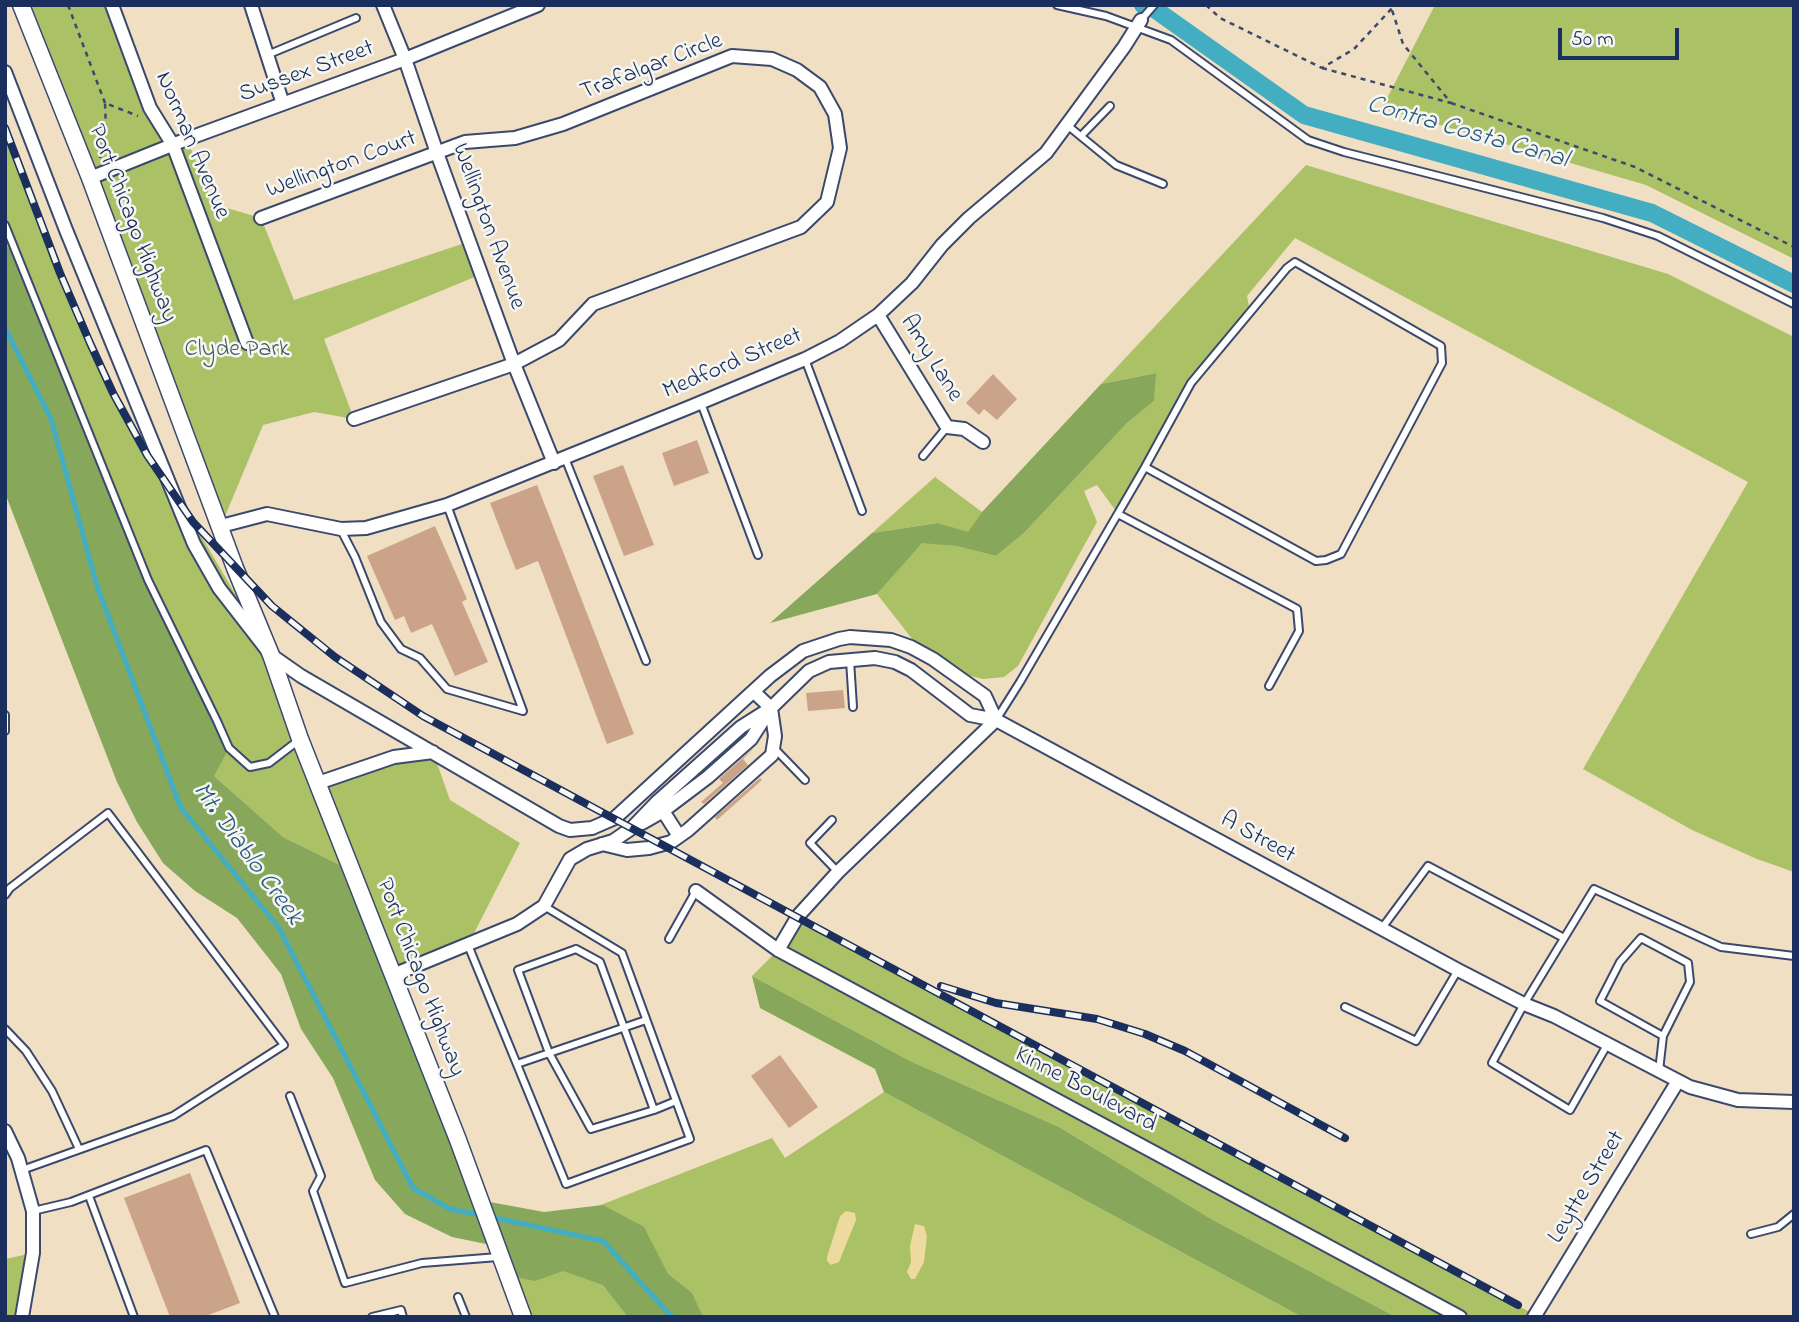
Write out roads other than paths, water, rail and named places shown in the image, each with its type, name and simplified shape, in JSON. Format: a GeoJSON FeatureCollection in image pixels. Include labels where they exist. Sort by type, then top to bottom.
{"type":"FeatureCollection","features":[{"type":"Feature","properties":{"kind":"street","name":"Port Chicago Highway"},"geometry":{"type":"LineString","coordinates":[[21,5],[93,176],[300,739],[523,1317]]}},
{"type":"Feature","properties":{"kind":"street","name":"Norman Avenue"},"geometry":{"type":"LineString","coordinates":[[111,5],[150,108],[170,140],[247,343]]}},
{"type":"Feature","properties":{"kind":"street"},"geometry":{"type":"LineString","coordinates":[[251,5],[283,104]]}},
{"type":"Feature","properties":{"kind":"street","name":"Wellington Avenue"},"geometry":{"type":"LineString","coordinates":[[383,5],[405,59],[514,364],[559,461]]}},
{"type":"Feature","properties":{"kind":"street","name":"Sussex Street"},"geometry":{"type":"LineString","coordinates":[[93,176],[170,140],[283,104],[405,59],[530,7]]}},
{"type":"Feature","properties":{"kind":"street","name":"Medford Street"},"geometry":{"type":"LineString","coordinates":[[221,526],[267,514],[341,529],[366,528],[447,505],[805,359],[840,341],[877,314],[912,283],[968,218],[1046,153],[1139,24]]}},
{"type":"Feature","properties":{"kind":"street","name":"Trafalgar Circle"},"geometry":{"type":"LineString","coordinates":[[354,419],[514,364],[559,340],[593,304],[801,227],[827,202],[840,148],[835,114],[820,87],[797,70],[772,59],[732,56],[563,124],[515,138],[465,142],[437,153]]}},
{"type":"Feature","properties":{"kind":"street","name":"Port Chicago Highway"},"geometry":{"type":"LineString","coordinates":[[5,72],[66,230],[194,544],[219,589],[271,655]]}},
{"type":"Feature","properties":{"kind":"street","name":"Wellington Court"},"geometry":{"type":"LineString","coordinates":[[261,218],[437,153]]}},
{"type":"Feature","properties":{"kind":"street","name":"Amy Lane"},"geometry":{"type":"LineString","coordinates":[[877,314],[947,427],[964,429],[983,442]]}},
{"type":"Feature","properties":{"kind":"street"},"geometry":{"type":"LineString","coordinates":[[271,655],[301,676],[570,830],[592,828],[615,818],[770,676],[803,651],[850,637],[891,640],[933,659],[985,695],[996,720],[838,872],[797,916],[778,950]]}},
{"type":"Feature","properties":{"kind":"street","name":"A Street"},"geometry":{"type":"LineString","coordinates":[[771,708],[809,671],[829,662],[875,658],[895,662],[911,670],[970,715],[996,720],[1381,930],[1690,1087],[1738,1100],[1794,1102]]}},
{"type":"Feature","properties":{"kind":"street"},"geometry":{"type":"LineString","coordinates":[[602,844],[627,850],[671,842],[772,755],[775,749],[771,708],[754,691]]}},
{"type":"Feature","properties":{"kind":"street"},"geometry":{"type":"LineString","coordinates":[[632,828],[741,727],[771,708]]}},
{"type":"Feature","properties":{"kind":"street"},"geometry":{"type":"LineString","coordinates":[[393,975],[517,924],[544,906],[570,859],[587,849],[613,841],[663,811],[708,777],[751,739],[771,708]]}},
{"type":"Feature","properties":{"kind":"street"},"geometry":{"type":"LineString","coordinates":[[318,783],[394,757],[433,752]]}},
{"type":"Feature","properties":{"kind":"street"},"geometry":{"type":"LineString","coordinates":[[638,799],[649,811]]}},
{"type":"Feature","properties":{"kind":"street"},"geometry":{"type":"LineString","coordinates":[[663,811],[679,836]]}},
{"type":"Feature","properties":{"kind":"street","name":"Kinne Boulevard"},"geometry":{"type":"LineString","coordinates":[[696,891],[778,950],[1460,1317]]}},
{"type":"Feature","properties":{"kind":"street","name":"Leytte Street"},"geometry":{"type":"LineString","coordinates":[[1534,1317],[1678,1080]]}},
{"type":"Feature","properties":{"kind":"street"},"geometry":{"type":"LineString","coordinates":[[5,1131],[22,1170],[33,1211],[33,1253],[22,1317]]}},
{"type":"Feature","properties":{"kind":"lane"},"geometry":{"type":"LineString","coordinates":[[1057,5],[1139,24],[1171,40],[1308,140],[1344,152],[1603,218],[1658,236],[1794,304]]}},
{"type":"Feature","properties":{"kind":"lane"},"geometry":{"type":"LineString","coordinates":[[1139,24],[1154,5]]}},
{"type":"Feature","properties":{"kind":"lane"},"geometry":{"type":"LineString","coordinates":[[267,55],[356,18]]}},
{"type":"Feature","properties":{"kind":"lane"},"geometry":{"type":"LineString","coordinates":[[1081,136],[1110,106]]}},
{"type":"Feature","properties":{"kind":"lane"},"geometry":{"type":"LineString","coordinates":[[1067,125],[1116,165],[1163,184]]}},
{"type":"Feature","properties":{"kind":"lane"},"geometry":{"type":"LineString","coordinates":[[5,225],[148,580],[229,748],[250,767],[269,764],[300,739]]}},
{"type":"Feature","properties":{"kind":"lane"},"geometry":{"type":"LineString","coordinates":[[996,720],[1118,514],[1191,383],[1287,268],[1295,262],[1440,346],[1442,363],[1341,554],[1334,557],[1316,561],[1145,467]]}},
{"type":"Feature","properties":{"kind":"lane"},"geometry":{"type":"LineString","coordinates":[[805,359],[862,512]]}},
{"type":"Feature","properties":{"kind":"lane"},"geometry":{"type":"LineString","coordinates":[[701,402],[758,555]]}},
{"type":"Feature","properties":{"kind":"lane"},"geometry":{"type":"LineString","coordinates":[[923,456],[947,427]]}},
{"type":"Feature","properties":{"kind":"lane"},"geometry":{"type":"LineString","coordinates":[[559,461],[646,661]]}},
{"type":"Feature","properties":{"kind":"lane"},"geometry":{"type":"LineString","coordinates":[[341,529],[381,622],[401,649],[420,658],[447,689],[523,711],[447,505]]}},
{"type":"Feature","properties":{"kind":"lane"},"geometry":{"type":"LineString","coordinates":[[1118,514],[1297,609],[1299,631],[1269,686]]}},
{"type":"Feature","properties":{"kind":"lane"},"geometry":{"type":"LineString","coordinates":[[850,659],[853,707]]}},
{"type":"Feature","properties":{"kind":"lane"},"geometry":{"type":"LineString","coordinates":[[5,715],[5,731]]}},
{"type":"Feature","properties":{"kind":"lane"},"geometry":{"type":"LineString","coordinates":[[775,749],[805,780]]}},
{"type":"Feature","properties":{"kind":"lane"},"geometry":{"type":"LineString","coordinates":[[5,895],[10,888],[108,813],[284,1045],[173,1116],[22,1170]]}},
{"type":"Feature","properties":{"kind":"lane"},"geometry":{"type":"LineString","coordinates":[[832,820],[810,843],[838,872]]}},
{"type":"Feature","properties":{"kind":"lane"},"geometry":{"type":"LineString","coordinates":[[1381,930],[1428,866],[1564,938]]}},
{"type":"Feature","properties":{"kind":"lane"},"geometry":{"type":"LineString","coordinates":[[1607,1045],[1570,1110],[1492,1063],[1524,1004],[1594,889],[1721,947],[1794,956]]}},
{"type":"Feature","properties":{"kind":"lane"},"geometry":{"type":"LineString","coordinates":[[669,939],[696,891]]}},
{"type":"Feature","properties":{"kind":"lane"},"geometry":{"type":"LineString","coordinates":[[468,945],[566,1184],[690,1139],[622,953],[544,906]]}},
{"type":"Feature","properties":{"kind":"lane"},"geometry":{"type":"LineString","coordinates":[[1659,1071],[1663,1036],[1690,982],[1688,963],[1641,938],[1620,962],[1600,1001],[1663,1036]]}},
{"type":"Feature","properties":{"kind":"lane"},"geometry":{"type":"LineString","coordinates":[[654,1110],[600,962],[576,949],[518,970],[549,1053],[590,1129],[654,1110],[676,1101]]}},
{"type":"Feature","properties":{"kind":"lane"},"geometry":{"type":"LineString","coordinates":[[1345,1007],[1416,1041],[1458,970]]}},
{"type":"Feature","properties":{"kind":"lane"},"geometry":{"type":"LineString","coordinates":[[517,1065],[646,1020]]}},
{"type":"Feature","properties":{"kind":"lane"},"geometry":{"type":"LineString","coordinates":[[5,1029],[26,1051],[52,1091],[79,1149]]}},
{"type":"Feature","properties":{"kind":"lane"},"geometry":{"type":"LineString","coordinates":[[290,1096],[321,1176],[313,1191],[345,1283],[422,1263],[500,1257]]}},
{"type":"Feature","properties":{"kind":"lane"},"geometry":{"type":"LineString","coordinates":[[33,1211],[89,1196],[205,1150],[275,1317]]}},
{"type":"Feature","properties":{"kind":"lane"},"geometry":{"type":"LineString","coordinates":[[89,1196],[134,1317]]}},
{"type":"Feature","properties":{"kind":"lane"},"geometry":{"type":"LineString","coordinates":[[1751,1234],[1778,1227],[1794,1214]]}},
{"type":"Feature","properties":{"kind":"lane"},"geometry":{"type":"LineString","coordinates":[[458,1297],[466,1317]]}},
{"type":"Feature","properties":{"kind":"lane"},"geometry":{"type":"LineString","coordinates":[[372,1317],[401,1310],[403,1317]]}},
{"type":"Feature","properties":{"kind":"waterway","name":"Contra Costa Canal"},"geometry":{"type":"LineString","coordinates":[[1143,5],[1153,8],[1304,115],[1652,213],[1794,284]]}},
{"type":"Feature","properties":{"kind":"waterway","name":"Mt. Diablo Creek"},"geometry":{"type":"LineString","coordinates":[[5,328],[51,419],[98,589],[181,808],[279,928],[413,1188],[450,1209],[481,1215]]}},
{"type":"Feature","properties":{"kind":"waterway","name":"Mt. Diablo Creek"},"geometry":{"type":"LineString","coordinates":[[491,1217],[603,1241],[672,1317]]}},
{"type":"Feature","properties":{"kind":"railway"},"geometry":{"type":"LineString","coordinates":[[5,128],[60,273],[90,343],[113,393],[147,455],[193,522],[272,606],[335,657],[423,716],[1518,1305]]}},
{"type":"Feature","properties":{"kind":"railway"},"geometry":{"type":"LineString","coordinates":[[941,986],[996,1003],[1097,1019],[1145,1034],[1185,1051],[1345,1138]]}},
{"type":"Feature","properties":{"kind":"park label","name":"Clyde Park"},"geometry":{"type":"Point","coordinates":[237,351]}}]}
